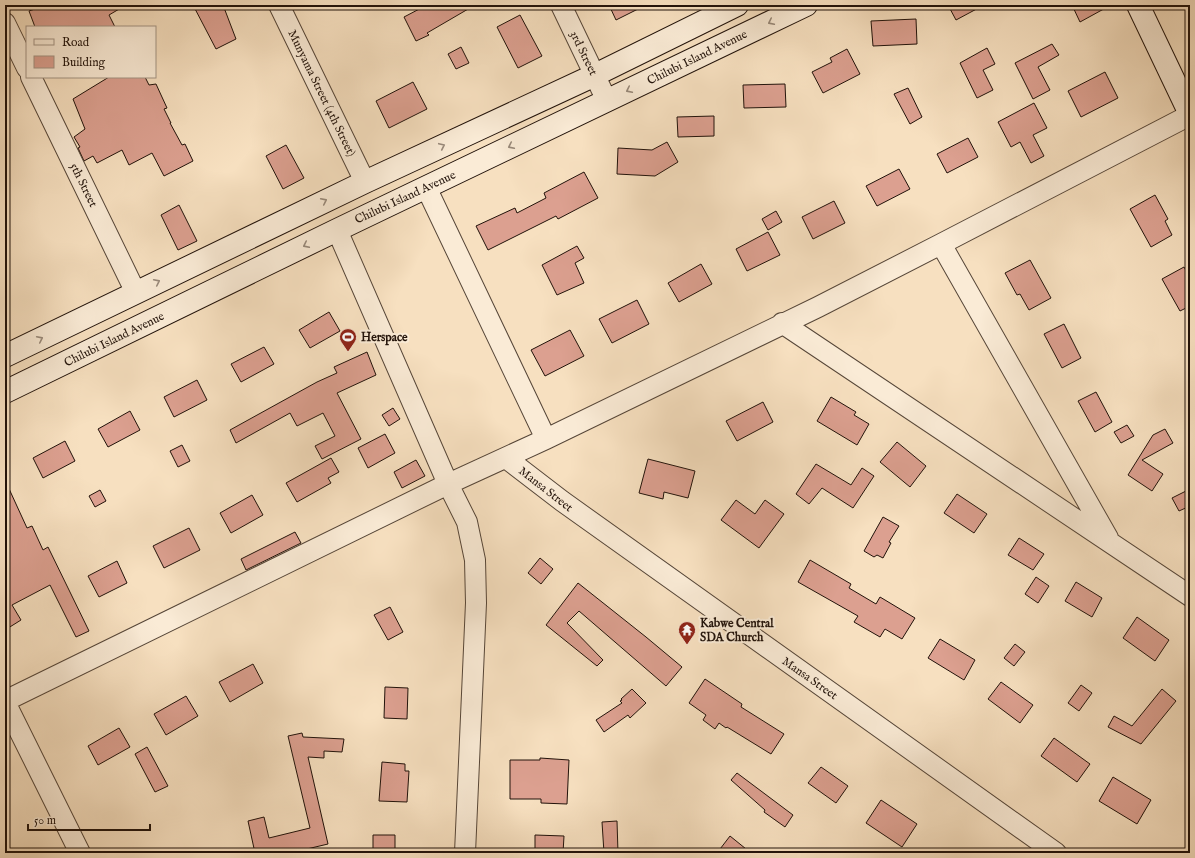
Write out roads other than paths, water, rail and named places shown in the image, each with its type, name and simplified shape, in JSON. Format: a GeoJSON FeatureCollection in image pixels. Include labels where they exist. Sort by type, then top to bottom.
{"type":"FeatureCollection","features":[{"type":"Feature","properties":{"kind":"street","name":"Munyama Street (4th Street)"},"geometry":{"type":"LineString","coordinates":[[279,5],[365,182]]}},
{"type":"Feature","properties":{"kind":"street","name":"3rd Street"},"geometry":{"type":"LineString","coordinates":[[561,5],[607,101]]}},
{"type":"Feature","properties":{"kind":"street"},"geometry":{"type":"LineString","coordinates":[[5,356],[365,182],[595,75],[737,5]]}},
{"type":"Feature","properties":{"kind":"street","name":"Chilubi Island Avenue"},"geometry":{"type":"LineString","coordinates":[[5,392],[337,230],[806,5]]}},
{"type":"Feature","properties":{"kind":"street"},"geometry":{"type":"LineString","coordinates":[[80,853],[5,702],[448,484],[546,440],[782,323],[941,244],[1190,114],[1138,5]]}},
{"type":"Feature","properties":{"kind":"street"},"geometry":{"type":"LineString","coordinates":[[5,23],[26,66]]}},
{"type":"Feature","properties":{"kind":"street","name":"5th Street"},"geometry":{"type":"LineString","coordinates":[[31,78],[136,293]]}},
{"type":"Feature","properties":{"kind":"street"},"geometry":{"type":"LineString","coordinates":[[426,188],[546,440]]}},
{"type":"Feature","properties":{"kind":"street"},"geometry":{"type":"LineString","coordinates":[[337,230],[448,484],[467,522],[475,560],[476,603],[465,853]]}},
{"type":"Feature","properties":{"kind":"street"},"geometry":{"type":"LineString","coordinates":[[941,244],[1110,541]]}},
{"type":"Feature","properties":{"kind":"street"},"geometry":{"type":"LineString","coordinates":[[782,323],[1110,541],[1190,596]]}},
{"type":"Feature","properties":{"kind":"street","name":"Mansa Street"},"geometry":{"type":"LineString","coordinates":[[506,458],[562,501],[1056,853]]}},
{"type":"Feature","properties":{"kind":"place","name":"Herspace"},"geometry":{"type":"Point","coordinates":[348,352]}},
{"type":"Feature","properties":{"kind":"place","name":"Kabwe Central SDA Church"},"geometry":{"type":"Point","coordinates":[687,645]}}]}
